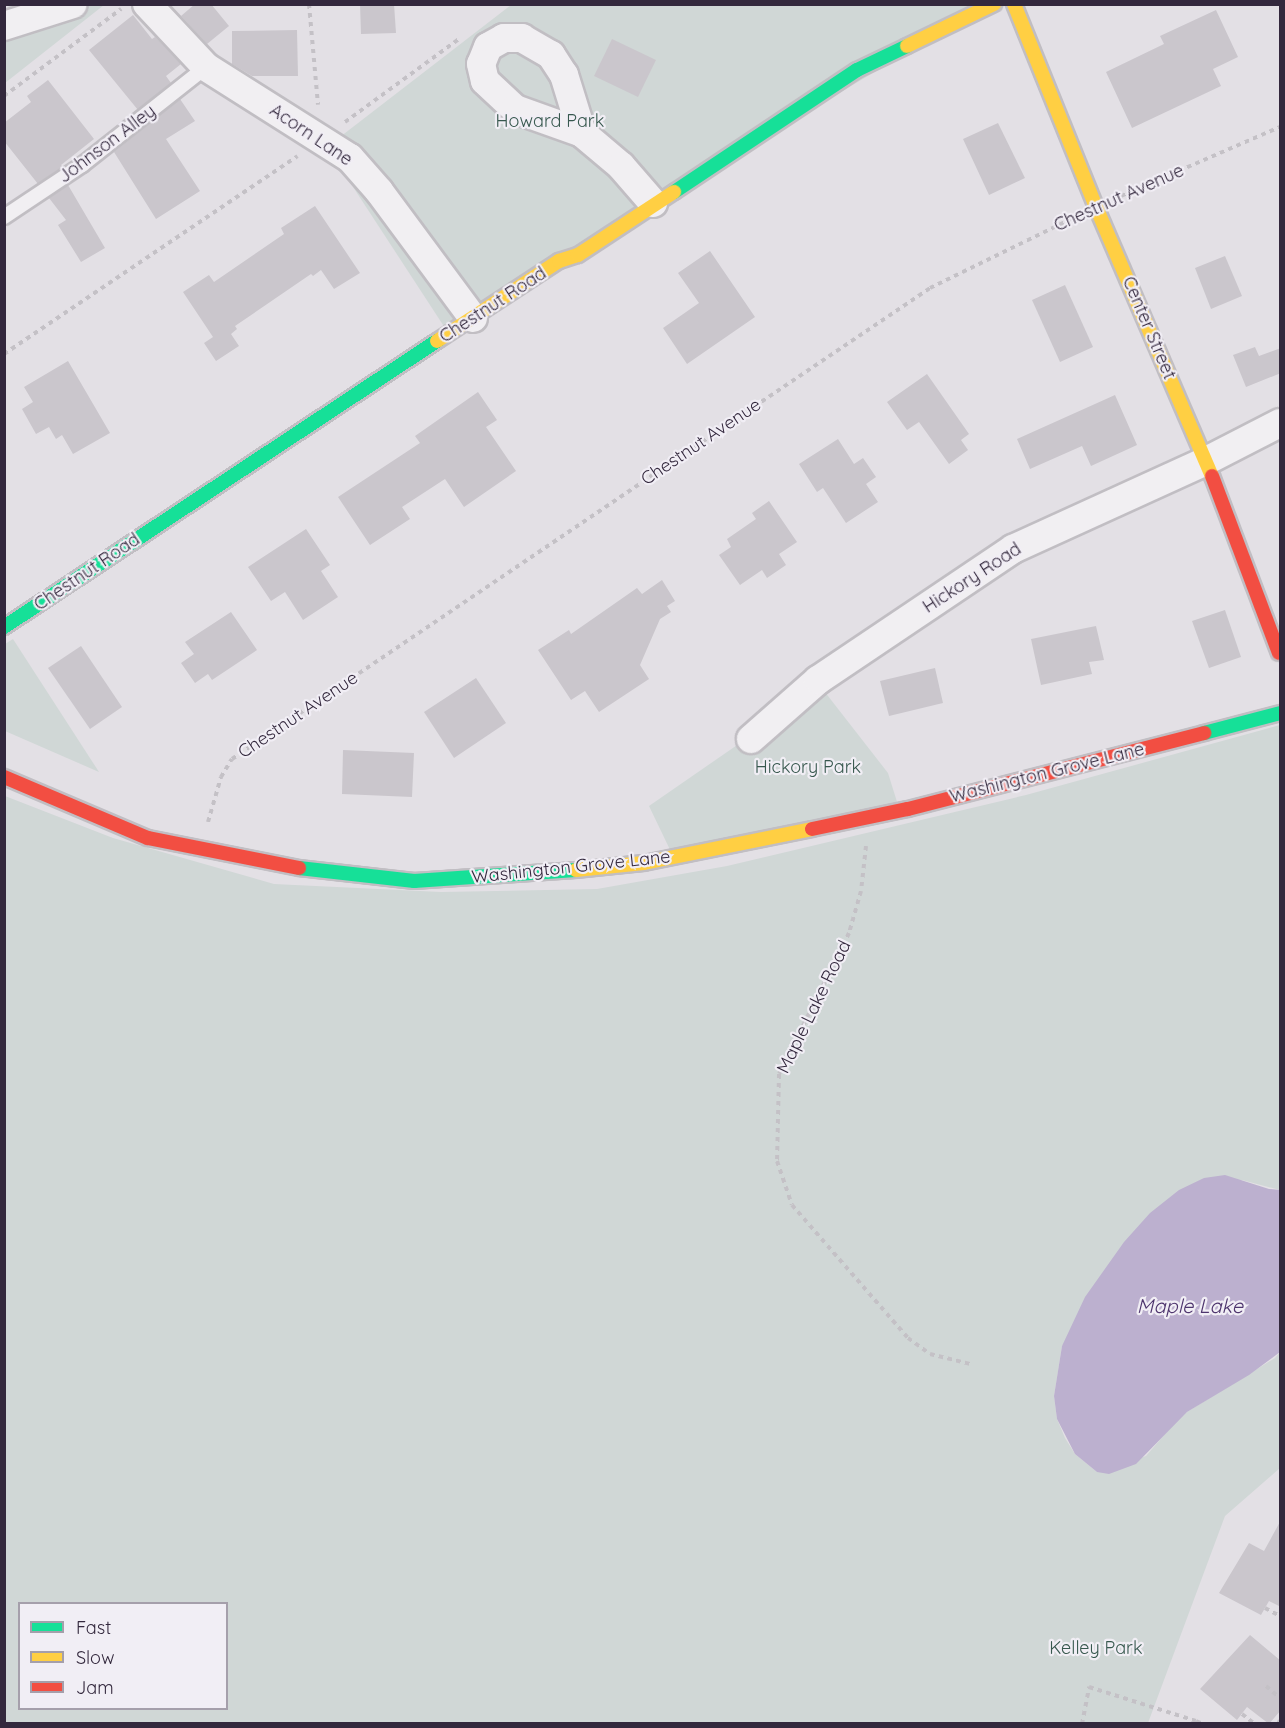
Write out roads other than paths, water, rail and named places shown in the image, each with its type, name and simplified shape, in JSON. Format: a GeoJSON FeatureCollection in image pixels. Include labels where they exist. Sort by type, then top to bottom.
{"type":"FeatureCollection","features":[{"type":"Feature","properties":{"kind":"street"},"geometry":{"type":"LineString","coordinates":[[4,26],[73,4]]}},
{"type":"Feature","properties":{"kind":"street","name":"Acorn Lane"},"geometry":{"type":"LineString","coordinates":[[147,4],[206,67],[350,158],[379,191],[473,318]]}},
{"type":"Feature","properties":{"kind":"street","name":"Chestnut Road"},"geometry":{"type":"LineString","coordinates":[[4,627],[559,261],[578,255],[857,70],[994,4]]}},
{"type":"Feature","properties":{"kind":"street","name":"Center Street"},"geometry":{"type":"LineString","coordinates":[[1014,4],[1096,207],[1206,461],[1279,653]]}},
{"type":"Feature","properties":{"kind":"street"},"geometry":{"type":"LineString","coordinates":[[582,134],[621,166],[654,203]]}},
{"type":"Feature","properties":{"kind":"street","name":"Hickory Road"},"geometry":{"type":"LineString","coordinates":[[752,739],[818,680],[1013,549],[1206,461],[1281,423]]}},
{"type":"Feature","properties":{"kind":"street","name":"Washington Grove Lane"},"geometry":{"type":"LineString","coordinates":[[4,777],[148,838],[276,866],[414,881],[490,878],[644,863],[908,809],[1281,713]]}},
{"type":"Feature","properties":{"kind":"lane","name":"Johnson Alley"},"geometry":{"type":"LineString","coordinates":[[4,217],[82,165],[206,67]]}},
{"type":"Feature","properties":{"kind":"water","name":"Maple Lake"},"geometry":{"type":"Polygon","coordinates":[[[1225,1175],[1269,1189],[1280,1190],[1280,1352],[1249,1375],[1187,1412],[1136,1464],[1109,1474],[1097,1472],[1075,1454],[1057,1419],[1054,1396],[1062,1346],[1085,1297],[1124,1242],[1150,1213],[1179,1190],[1204,1178],[1225,1175]]]}},
{"type":"Feature","properties":{"kind":"park label","name":"Howard Park"},"geometry":{"type":"Point","coordinates":[550,121]}},
{"type":"Feature","properties":{"kind":"park label","name":"Hickory Park"},"geometry":{"type":"Point","coordinates":[808,767]}},
{"type":"Feature","properties":{"kind":"park label","name":"Kelley Park"},"geometry":{"type":"Point","coordinates":[1096,1648]}}]}
